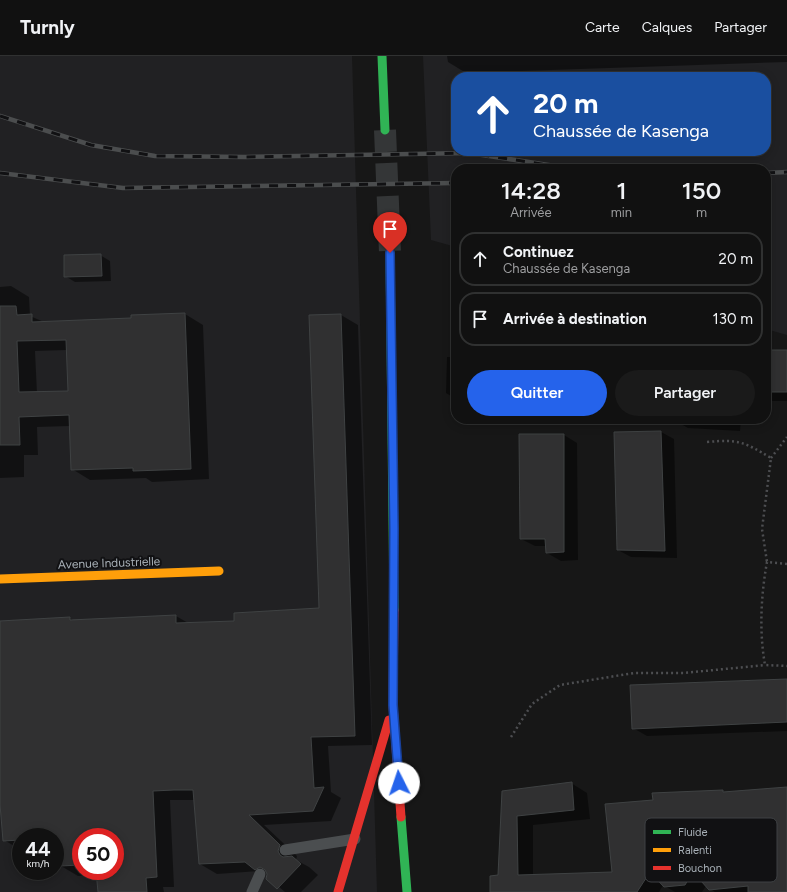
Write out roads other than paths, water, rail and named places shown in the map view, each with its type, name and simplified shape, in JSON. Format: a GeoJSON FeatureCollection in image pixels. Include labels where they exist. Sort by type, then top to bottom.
{"type":"FeatureCollection","features":[{"type":"Feature","properties":{"kind":"main road"},"geometry":{"type":"LineString","coordinates":[[382,56],[386,130]]}},
{"type":"Feature","properties":{"kind":"main road"},"geometry":{"type":"LineString","coordinates":[[390,253],[394,528],[393,705],[407,892]]}},
{"type":"Feature","properties":{"kind":"main road","name":"Avenue Industrielle"},"geometry":{"type":"LineString","coordinates":[[0,579],[219,571]]}},
{"type":"Feature","properties":{"kind":"main road"},"geometry":{"type":"LineString","coordinates":[[338,892],[355,839],[393,705]]}},
{"type":"Feature","properties":{"kind":"lane"},"geometry":{"type":"LineString","coordinates":[[285,850],[355,839]]}},
{"type":"Feature","properties":{"kind":"lane"},"geometry":{"type":"LineString","coordinates":[[252,892],[260,874]]}},
{"type":"Feature","properties":{"kind":"tunnel"},"geometry":{"type":"LineString","coordinates":[[385,130],[390,253]]}},
{"type":"Feature","properties":{"kind":"railway"},"geometry":{"type":"LineString","coordinates":[[0,116],[91,145],[155,156],[246,157],[451,153]]}},
{"type":"Feature","properties":{"kind":"railway"},"geometry":{"type":"LineString","coordinates":[[489,156],[542,164]]}},
{"type":"Feature","properties":{"kind":"railway"},"geometry":{"type":"LineString","coordinates":[[771,173],[787,172]]}},
{"type":"Feature","properties":{"kind":"railway"},"geometry":{"type":"LineString","coordinates":[[0,173],[123,188],[451,183]]}}]}
